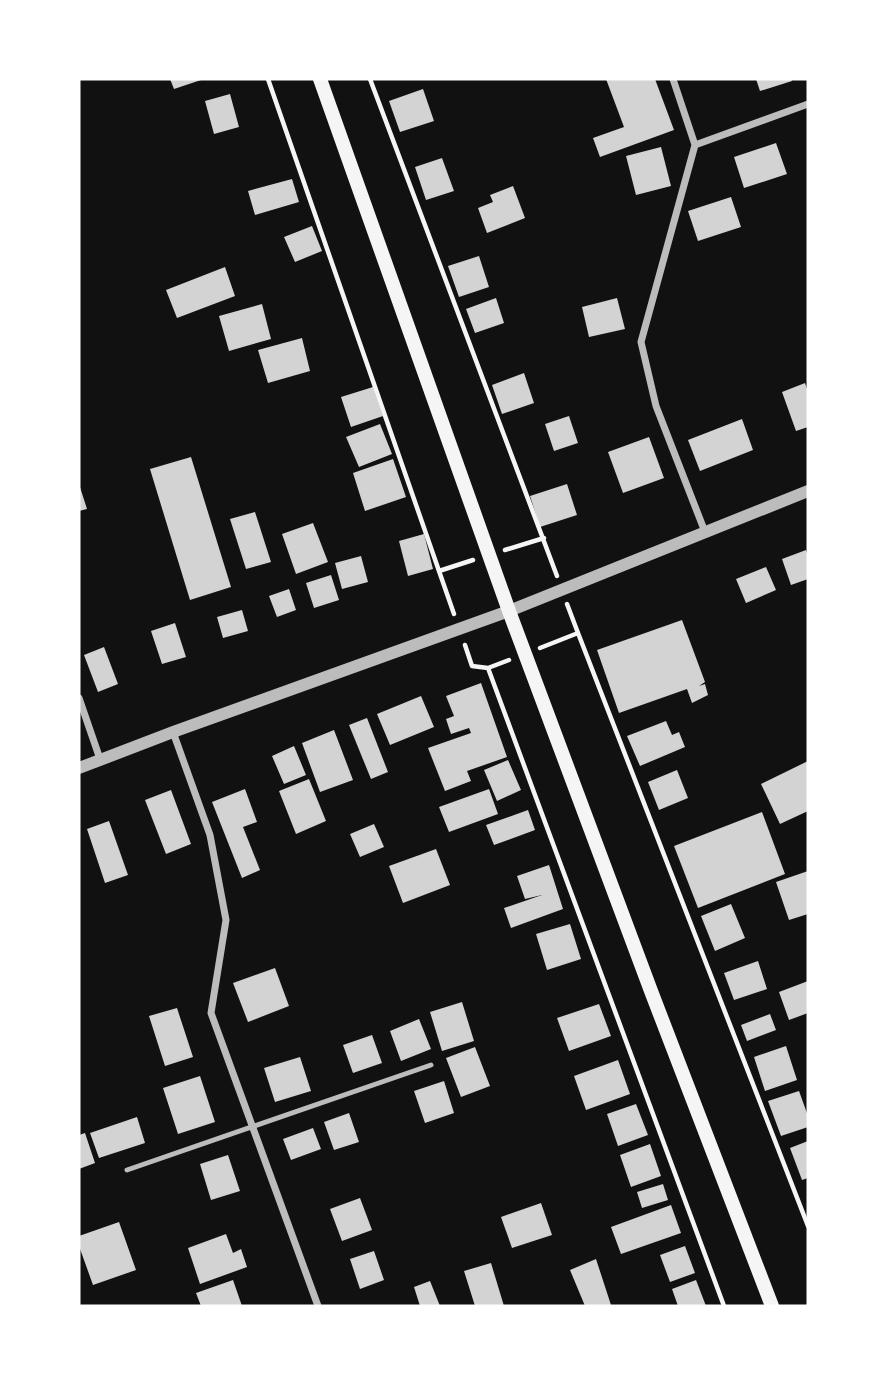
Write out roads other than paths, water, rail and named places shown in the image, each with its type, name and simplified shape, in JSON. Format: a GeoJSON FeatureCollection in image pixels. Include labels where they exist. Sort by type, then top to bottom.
{"type":"FeatureCollection","features":[{"type":"Feature","properties":{"kind":"main road"},"geometry":{"type":"LineString","coordinates":[[320,79],[509,611],[650,991],[772,1306]]}},
{"type":"Feature","properties":{"kind":"street"},"geometry":{"type":"LineString","coordinates":[[673,79],[695,145],[641,342],[656,406],[705,532]]}},
{"type":"Feature","properties":{"kind":"street"},"geometry":{"type":"LineString","coordinates":[[695,145],[808,104]]}},
{"type":"Feature","properties":{"kind":"street"},"geometry":{"type":"LineString","coordinates":[[79,768],[509,611],[808,492]]}},
{"type":"Feature","properties":{"kind":"street"},"geometry":{"type":"LineString","coordinates":[[79,698],[100,759]]}},
{"type":"Feature","properties":{"kind":"street"},"geometry":{"type":"LineString","coordinates":[[173,732],[210,835],[226,919],[211,1013],[318,1306]]}},
{"type":"Feature","properties":{"kind":"lane"},"geometry":{"type":"LineString","coordinates":[[127,1170],[431,1065]]}}]}
